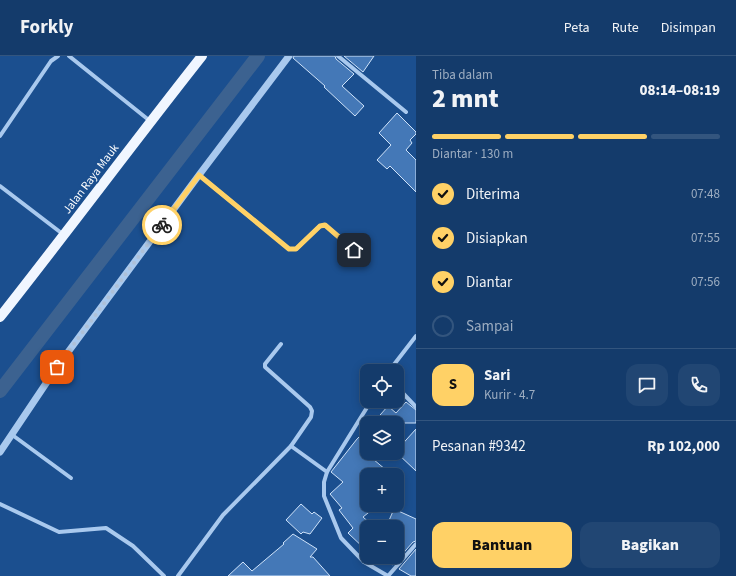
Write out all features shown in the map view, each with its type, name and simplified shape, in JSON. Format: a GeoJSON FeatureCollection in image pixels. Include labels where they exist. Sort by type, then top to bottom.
{"type":"FeatureCollection","features":[{"type":"Feature","properties":{"kind":"main road","name":"Jalan Raya Mauk"},"geometry":{"type":"LineString","coordinates":[[0,317],[65,235],[202,56]]}},
{"type":"Feature","properties":{"kind":"street"},"geometry":{"type":"LineString","coordinates":[[0,136],[51,61],[58,56]]}},
{"type":"Feature","properties":{"kind":"street"},"geometry":{"type":"LineString","coordinates":[[69,56],[150,122]]}},
{"type":"Feature","properties":{"kind":"street"},"geometry":{"type":"LineString","coordinates":[[0,452],[57,367],[289,56]]}},
{"type":"Feature","properties":{"kind":"street"},"geometry":{"type":"LineString","coordinates":[[338,56],[406,112]]}},
{"type":"Feature","properties":{"kind":"street"},"geometry":{"type":"LineString","coordinates":[[199,175],[289,249],[296,249],[320,226],[325,225],[354,250]]}},
{"type":"Feature","properties":{"kind":"street"},"geometry":{"type":"LineString","coordinates":[[0,186],[65,235]]}},
{"type":"Feature","properties":{"kind":"street"},"geometry":{"type":"LineString","coordinates":[[395,364],[416,336]]}},
{"type":"Feature","properties":{"kind":"street"},"geometry":{"type":"LineString","coordinates":[[178,576],[223,515],[291,446],[311,417],[312,411],[310,407],[265,368],[265,364],[281,344]]}},
{"type":"Feature","properties":{"kind":"street"},"geometry":{"type":"LineString","coordinates":[[404,394],[416,407]]}},
{"type":"Feature","properties":{"kind":"street"},"geometry":{"type":"LineString","coordinates":[[367,408],[327,472],[324,482],[324,496],[341,538],[364,562],[388,576],[416,544]]}},
{"type":"Feature","properties":{"kind":"street"},"geometry":{"type":"LineString","coordinates":[[11,434],[71,478]]}},
{"type":"Feature","properties":{"kind":"street"},"geometry":{"type":"LineString","coordinates":[[291,446],[327,472]]}},
{"type":"Feature","properties":{"kind":"street"},"geometry":{"type":"LineString","coordinates":[[0,504],[59,532],[106,528],[133,546],[164,576]]}},
{"type":"Feature","properties":{"kind":"building"},"geometry":{"type":"Polygon","coordinates":[[[294,56],[335,56],[336,59],[354,74],[342,86],[364,106],[355,116],[324,87],[325,86],[293,58],[294,56]]]}},
{"type":"Feature","properties":{"kind":"building"},"geometry":{"type":"Polygon","coordinates":[[[344,56],[374,56],[363,72],[344,56]]]}},
{"type":"Feature","properties":{"kind":"building"},"geometry":{"type":"Polygon","coordinates":[[[397,113],[416,132],[410,140],[412,143],[406,150],[416,160],[416,192],[390,166],[387,169],[377,160],[391,145],[379,133],[397,113]]]}},
{"type":"Feature","properties":{"kind":"building"},"geometry":{"type":"Polygon","coordinates":[[[406,402],[416,410],[416,423],[404,423],[404,416],[379,416],[386,408],[390,408],[396,413],[401,408],[404,408],[404,404],[406,402]]]}},
{"type":"Feature","properties":{"kind":"building"},"geometry":{"type":"Polygon","coordinates":[[[416,429],[416,471],[404,460],[404,442],[416,429]]]}},
{"type":"Feature","properties":{"kind":"building"},"geometry":{"type":"Polygon","coordinates":[[[360,436],[360,460],[374,460],[384,468],[360,468],[360,512],[369,512],[363,517],[366,520],[360,520],[360,544],[348,533],[353,528],[339,510],[342,508],[330,494],[343,482],[331,472],[360,436]]]}},
{"type":"Feature","properties":{"kind":"building"},"geometry":{"type":"Polygon","coordinates":[[[301,504],[312,514],[314,512],[322,518],[310,534],[303,532],[301,534],[286,520],[301,504]]]}},
{"type":"Feature","properties":{"kind":"building"},"geometry":{"type":"Polygon","coordinates":[[[393,512],[401,512],[416,519],[416,541],[413,542],[404,552],[404,520],[389,520],[393,512]]]}},
{"type":"Feature","properties":{"kind":"building"},"geometry":{"type":"Polygon","coordinates":[[[293,534],[317,549],[310,557],[313,557],[330,576],[228,576],[243,562],[252,571],[284,544],[283,543],[293,534]]]}},
{"type":"Feature","properties":{"kind":"building"},"geometry":{"type":"Polygon","coordinates":[[[416,549],[416,576],[411,576],[399,569],[416,549]]]}},
{"type":"Feature","properties":{"kind":"waterway"},"geometry":{"type":"LineString","coordinates":[[0,391],[258,56]]}},
{"type":"Feature","properties":{"kind":"way so far"},"geometry":{"type":"LineString","coordinates":[[57,367],[162,225]]}},
{"type":"Feature","properties":{"kind":"route"},"geometry":{"type":"LineString","coordinates":[[162,225],[199,175],[289,249],[296,249],[320,226],[325,225],[354,250]]}}]}
